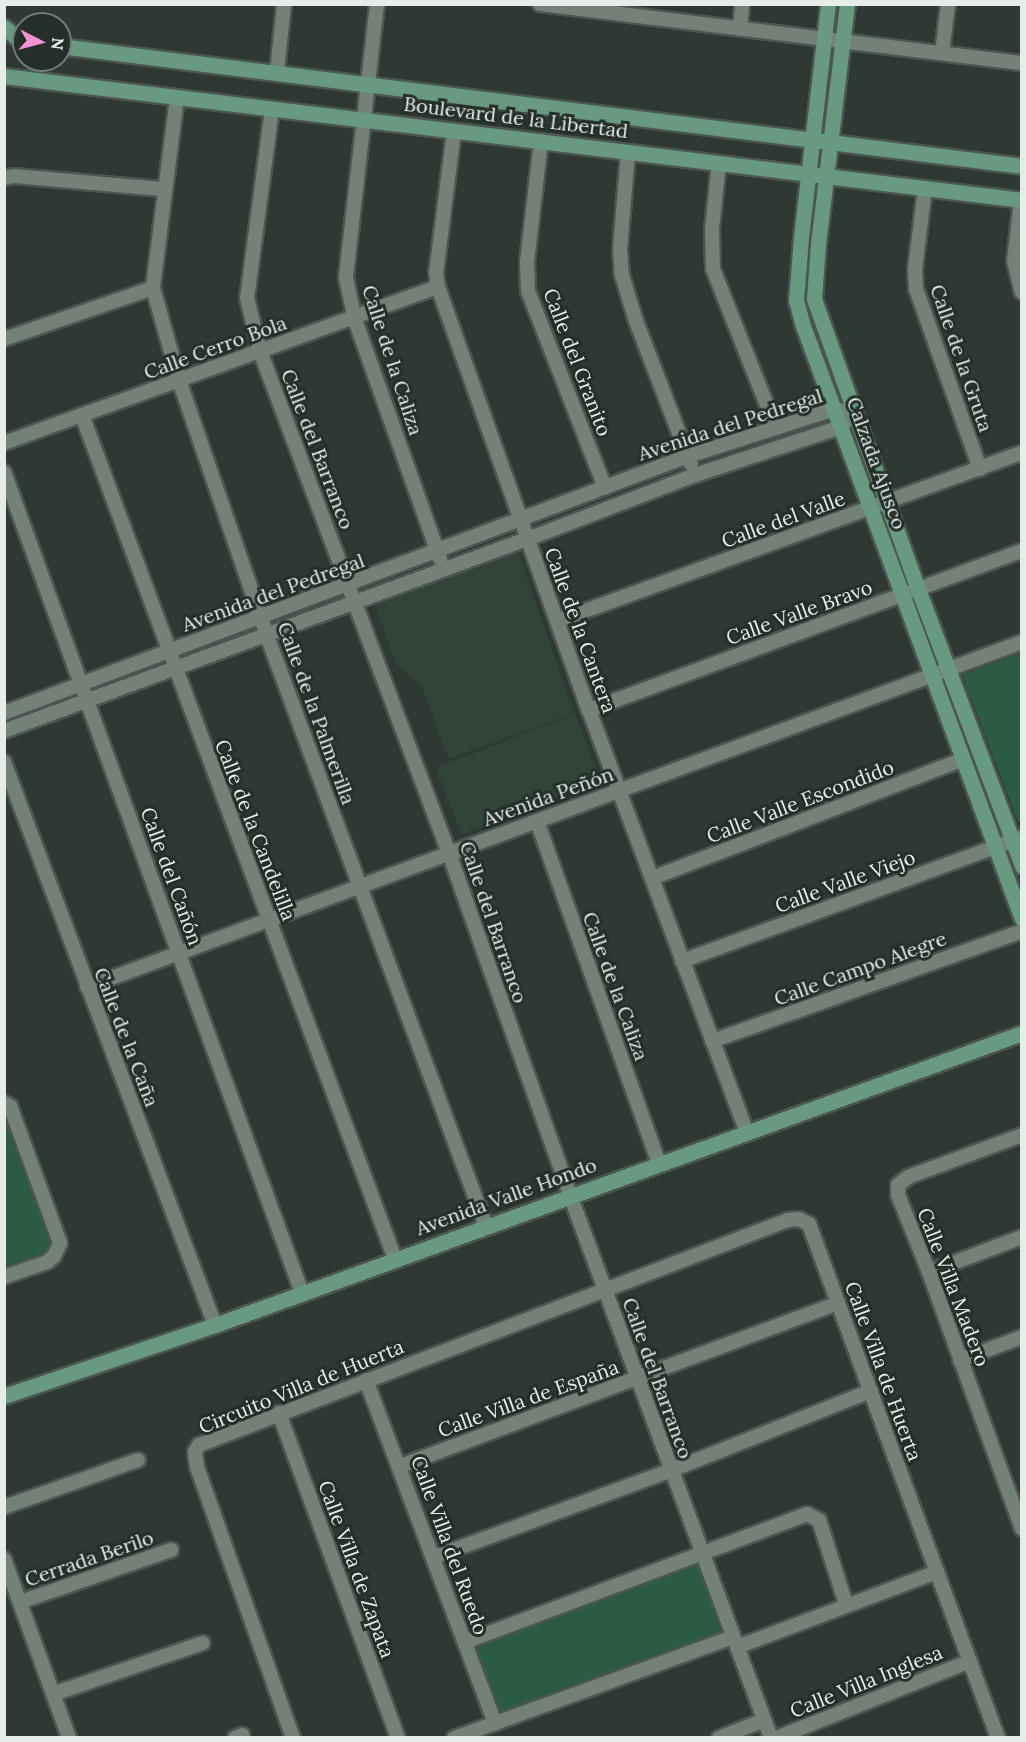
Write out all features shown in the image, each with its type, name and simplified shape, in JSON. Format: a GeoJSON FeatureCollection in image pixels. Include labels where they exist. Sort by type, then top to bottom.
{"type":"FeatureCollection","features":[{"type":"Feature","properties":{"kind":"street"},"geometry":{"type":"LineString","coordinates":[[278,72],[284,4]]}},
{"type":"Feature","properties":{"kind":"street","name":"Calle de la Caliza"},"geometry":{"type":"LineString","coordinates":[[377,4],[346,278],[354,317],[444,569]]}},
{"type":"Feature","properties":{"kind":"street"},"geometry":{"type":"LineString","coordinates":[[540,4],[649,11],[740,29],[1022,63]]}},
{"type":"Feature","properties":{"kind":"street"},"geometry":{"type":"LineString","coordinates":[[740,29],[742,4]]}},
{"type":"Feature","properties":{"kind":"street","name":"Calzada Ajusco"},"geometry":{"type":"LineString","coordinates":[[828,4],[796,300],[802,322],[1022,919]]}},
{"type":"Feature","properties":{"kind":"street","name":"Calzada Ajusco"},"geometry":{"type":"LineString","coordinates":[[847,4],[813,282],[814,299],[853,413],[948,669],[1017,839],[1022,866]]}},
{"type":"Feature","properties":{"kind":"street"},"geometry":{"type":"LineString","coordinates":[[942,53],[948,4]]}},
{"type":"Feature","properties":{"kind":"street","name":"Boulevard de la Libertad"},"geometry":{"type":"LineString","coordinates":[[72,47],[1022,166]]}},
{"type":"Feature","properties":{"kind":"street","name":"Boulevard de la Libertad"},"geometry":{"type":"LineString","coordinates":[[8,79],[272,108],[1021,200]]}},
{"type":"Feature","properties":{"kind":"street","name":"Calle de la Palmerilla"},"geometry":{"type":"LineString","coordinates":[[177,97],[153,288],[179,380],[266,633],[486,1226]]}},
{"type":"Feature","properties":{"kind":"street","name":"Calle del Barranco"},"geometry":{"type":"LineString","coordinates":[[272,108],[247,298],[260,351],[356,601],[449,854],[570,1196],[771,1737]]}},
{"type":"Feature","properties":{"kind":"street","name":"Calle de la Cantera"},"geometry":{"type":"LineString","coordinates":[[454,131],[436,273],[438,287],[589,710],[747,1132]]}},
{"type":"Feature","properties":{"kind":"street","name":"Calle del Granito"},"geometry":{"type":"LineString","coordinates":[[541,141],[526,262],[528,291],[606,488]]}},
{"type":"Feature","properties":{"kind":"street"},"geometry":{"type":"LineString","coordinates":[[628,152],[620,249],[622,275],[636,321],[695,475]]}},
{"type":"Feature","properties":{"kind":"street"},"geometry":{"type":"LineString","coordinates":[[719,163],[712,239],[713,269],[744,353],[776,428]]}},
{"type":"Feature","properties":{"kind":"street"},"geometry":{"type":"LineString","coordinates":[[4,178],[14,176],[164,189]]}},
{"type":"Feature","properties":{"kind":"street","name":"Calle de la Gruta"},"geometry":{"type":"LineString","coordinates":[[925,188],[915,270],[916,289],[980,468]]}},
{"type":"Feature","properties":{"kind":"street"},"geometry":{"type":"LineString","coordinates":[[1021,200],[1014,261],[1022,292]]}},
{"type":"Feature","properties":{"kind":"street","name":"Calle Cerro Bola"},"geometry":{"type":"LineString","coordinates":[[4,443],[438,287]]}},
{"type":"Feature","properties":{"kind":"street"},"geometry":{"type":"LineString","coordinates":[[4,339],[153,288]]}},
{"type":"Feature","properties":{"kind":"street","name":"Avenida del Pedregal"},"geometry":{"type":"LineString","coordinates":[[4,713],[79,683],[438,552],[688,456],[835,409],[853,413],[841,427],[695,475],[4,731]]}},
{"type":"Feature","properties":{"kind":"street","name":"Calle de la Candelilla"},"geometry":{"type":"LineString","coordinates":[[82,415],[173,667],[394,1259]]}},
{"type":"Feature","properties":{"kind":"street","name":"Calle del Valle"},"geometry":{"type":"LineString","coordinates":[[557,621],[1022,453]]}},
{"type":"Feature","properties":{"kind":"street","name":"Calle del Cañón"},"geometry":{"type":"LineString","coordinates":[[4,472],[302,1293]]}},
{"type":"Feature","properties":{"kind":"street","name":"Calle Valle Bravo"},"geometry":{"type":"LineString","coordinates":[[589,710],[1022,551]]}},
{"type":"Feature","properties":{"kind":"street","name":"Avenida Peñón"},"geometry":{"type":"LineString","coordinates":[[87,987],[1022,642]]}},
{"type":"Feature","properties":{"kind":"street","name":"Calle Valle Escondido"},"geometry":{"type":"LineString","coordinates":[[652,878],[963,759]]}},
{"type":"Feature","properties":{"kind":"street","name":"Calle de la Caña"},"geometry":{"type":"LineString","coordinates":[[4,762],[214,1325]]}},
{"type":"Feature","properties":{"kind":"street","name":"Calle de la Caliza"},"geometry":{"type":"LineString","coordinates":[[537,821],[659,1163]]}},
{"type":"Feature","properties":{"kind":"street","name":"Calle Valle Viejo"},"geometry":{"type":"LineString","coordinates":[[682,961],[1017,839]]}},
{"type":"Feature","properties":{"kind":"street","name":"Calle Campo Alegre"},"geometry":{"type":"LineString","coordinates":[[712,1041],[1022,931]]}},
{"type":"Feature","properties":{"kind":"street","name":"Avenida Valle Hondo"},"geometry":{"type":"LineString","coordinates":[[4,1396],[214,1325],[1022,1033]]}},
{"type":"Feature","properties":{"kind":"street"},"geometry":{"type":"LineString","coordinates":[[4,1103],[10,1106],[60,1243],[54,1256],[46,1262],[4,1277]]}},
{"type":"Feature","properties":{"kind":"street","name":"Calle Villa Madero"},"geometry":{"type":"LineString","coordinates":[[1022,1135],[908,1178],[898,1185],[898,1195],[929,1272],[1022,1529]]}},
{"type":"Feature","properties":{"kind":"street","name":"Calle Villa de Huerta"},"geometry":{"type":"LineString","coordinates":[[604,1289],[788,1220],[799,1219],[809,1224],[998,1737]]}},
{"type":"Feature","properties":{"kind":"street"},"geometry":{"type":"LineString","coordinates":[[929,1272],[1022,1237]]}},
{"type":"Feature","properties":{"kind":"street","name":"Circuito Villa de Huerta"},"geometry":{"type":"LineString","coordinates":[[293,1737],[195,1461],[199,1445],[604,1289]]}},
{"type":"Feature","properties":{"kind":"street","name":"Calle Villa de España"},"geometry":{"type":"LineString","coordinates":[[400,1466],[838,1303]]}},
{"type":"Feature","properties":{"kind":"street"},"geometry":{"type":"LineString","coordinates":[[960,1360],[1022,1337]]}},
{"type":"Feature","properties":{"kind":"street","name":"Calle Villa del Ruedo"},"geometry":{"type":"LineString","coordinates":[[366,1380],[495,1724]]}},
{"type":"Feature","properties":{"kind":"street"},"geometry":{"type":"LineString","coordinates":[[434,1557],[672,1470],[871,1391]]}},
{"type":"Feature","properties":{"kind":"street","name":"Calle Villa de Zapata"},"geometry":{"type":"LineString","coordinates":[[279,1413],[398,1737]]}},
{"type":"Feature","properties":{"kind":"street"},"geometry":{"type":"LineString","coordinates":[[4,1507],[138,1460]]}},
{"type":"Feature","properties":{"kind":"street"},"geometry":{"type":"LineString","coordinates":[[465,1642],[798,1515],[814,1516],[819,1520],[846,1605]]}},
{"type":"Feature","properties":{"kind":"street","name":"Cerrada Berilo"},"geometry":{"type":"LineString","coordinates":[[20,1602],[171,1550]]}},
{"type":"Feature","properties":{"kind":"street"},"geometry":{"type":"LineString","coordinates":[[4,1559],[69,1737]]}},
{"type":"Feature","properties":{"kind":"street"},"geometry":{"type":"LineString","coordinates":[[454,1737],[846,1605],[937,1572]]}},
{"type":"Feature","properties":{"kind":"street"},"geometry":{"type":"LineString","coordinates":[[53,1694],[202,1643]]}},
{"type":"Feature","properties":{"kind":"street","name":"Calle Villa Inglesa"},"geometry":{"type":"LineString","coordinates":[[776,1737],[970,1661]]}},
{"type":"Feature","properties":{"kind":"street","name":"Calle Villa Inglesa"},"geometry":{"type":"LineString","coordinates":[[719,1737],[764,1720]]}},
{"type":"Feature","properties":{"kind":"shaded area"},"geometry":{"type":"Polygon","coordinates":[[[517,549],[574,713],[449,759],[422,687],[396,664],[375,605],[517,549]]]}},
{"type":"Feature","properties":{"kind":"shaded area"},"geometry":{"type":"Polygon","coordinates":[[[575,714],[601,781],[462,835],[436,767],[575,714]]]}},
{"type":"Feature","properties":{"kind":"green space"},"geometry":{"type":"Polygon","coordinates":[[[1021,653],[1022,820],[1018,822],[962,675],[1021,653]]]}},
{"type":"Feature","properties":{"kind":"green space"},"geometry":{"type":"Polygon","coordinates":[[[4,1103],[57,1243],[29,1267],[4,1273],[4,1103]]]}},
{"type":"Feature","properties":{"kind":"green space"},"geometry":{"type":"Polygon","coordinates":[[[697,1556],[725,1634],[494,1718],[466,1640],[697,1556]]]}}]}
